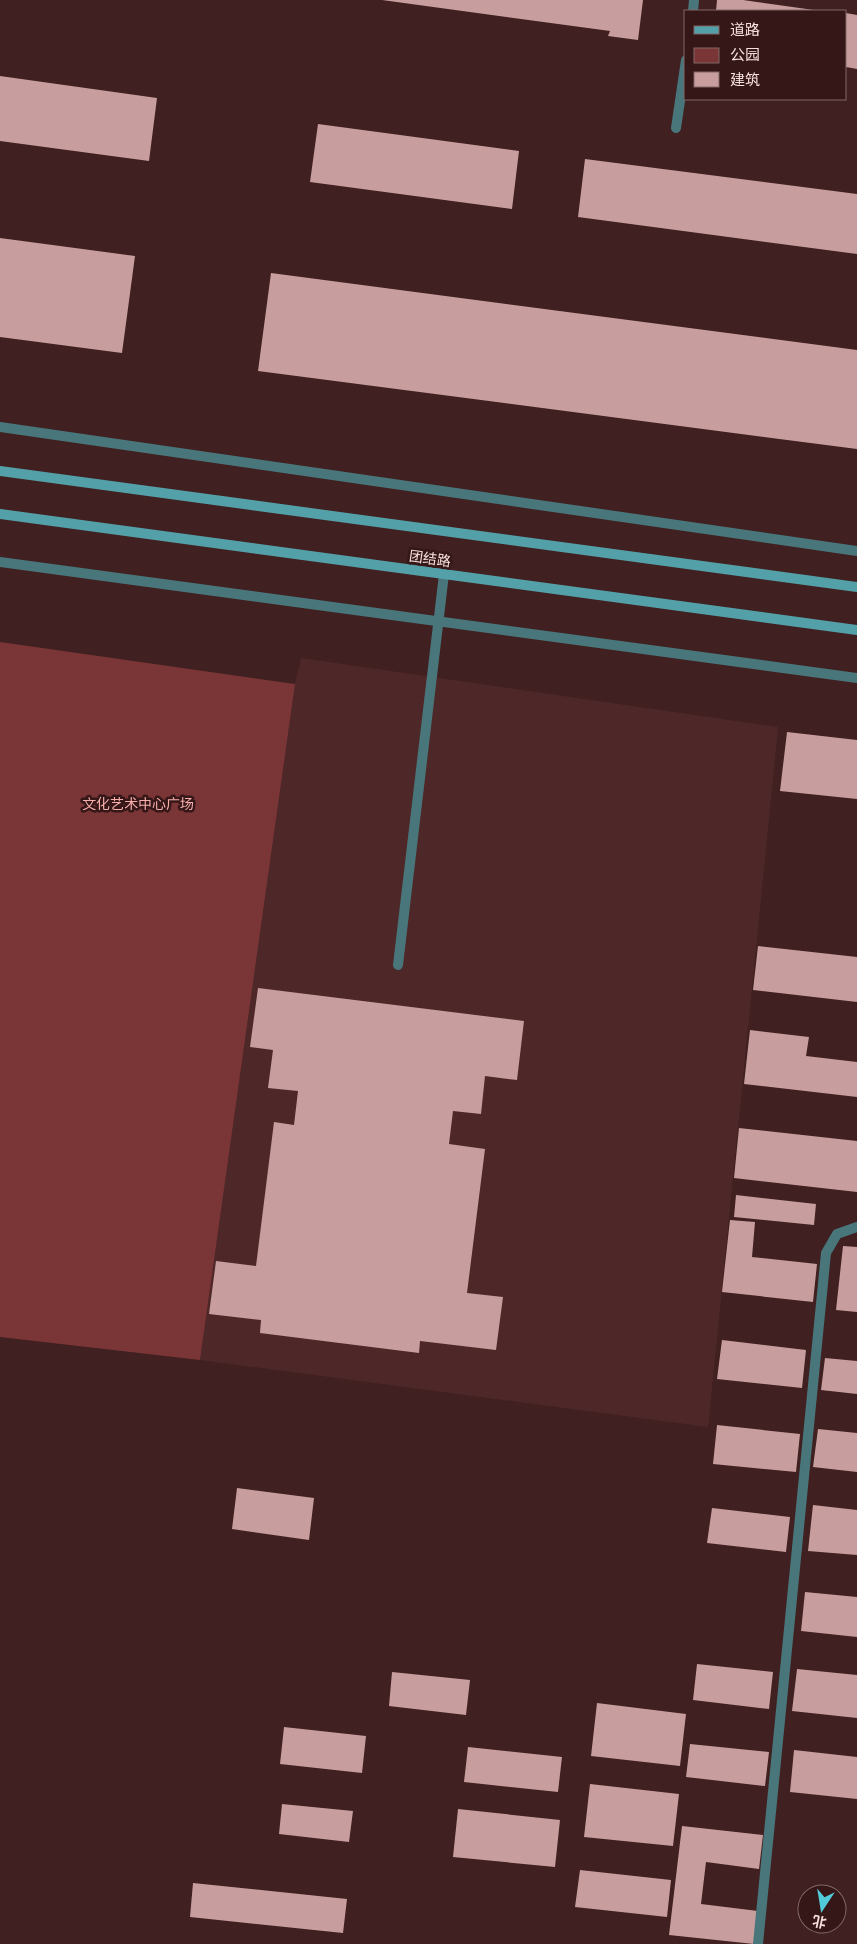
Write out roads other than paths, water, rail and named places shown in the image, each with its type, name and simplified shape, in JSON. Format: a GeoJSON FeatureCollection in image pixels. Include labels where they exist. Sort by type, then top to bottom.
{"type":"FeatureCollection","features":[{"type":"Feature","properties":{"kind":"main road","name":"团结路"},"geometry":{"type":"LineString","coordinates":[[0,471],[857,587]]}},
{"type":"Feature","properties":{"kind":"main road","name":"团结路"},"geometry":{"type":"LineString","coordinates":[[0,514],[857,630]]}},
{"type":"Feature","properties":{"kind":"street"},"geometry":{"type":"LineString","coordinates":[[676,128],[684,74]]}},
{"type":"Feature","properties":{"kind":"street"},"geometry":{"type":"LineString","coordinates":[[0,426],[857,551]]}},
{"type":"Feature","properties":{"kind":"street"},"geometry":{"type":"LineString","coordinates":[[0,562],[857,678]]}},
{"type":"Feature","properties":{"kind":"street"},"geometry":{"type":"LineString","coordinates":[[398,965],[444,574]]}},
{"type":"Feature","properties":{"kind":"street"},"geometry":{"type":"LineString","coordinates":[[758,1944],[826,1252],[837,1234],[857,1227]]}},
{"type":"Feature","properties":{"kind":"park label","name":"文化艺术中心广场"},"geometry":{"type":"Point","coordinates":[138,803]}}]}
